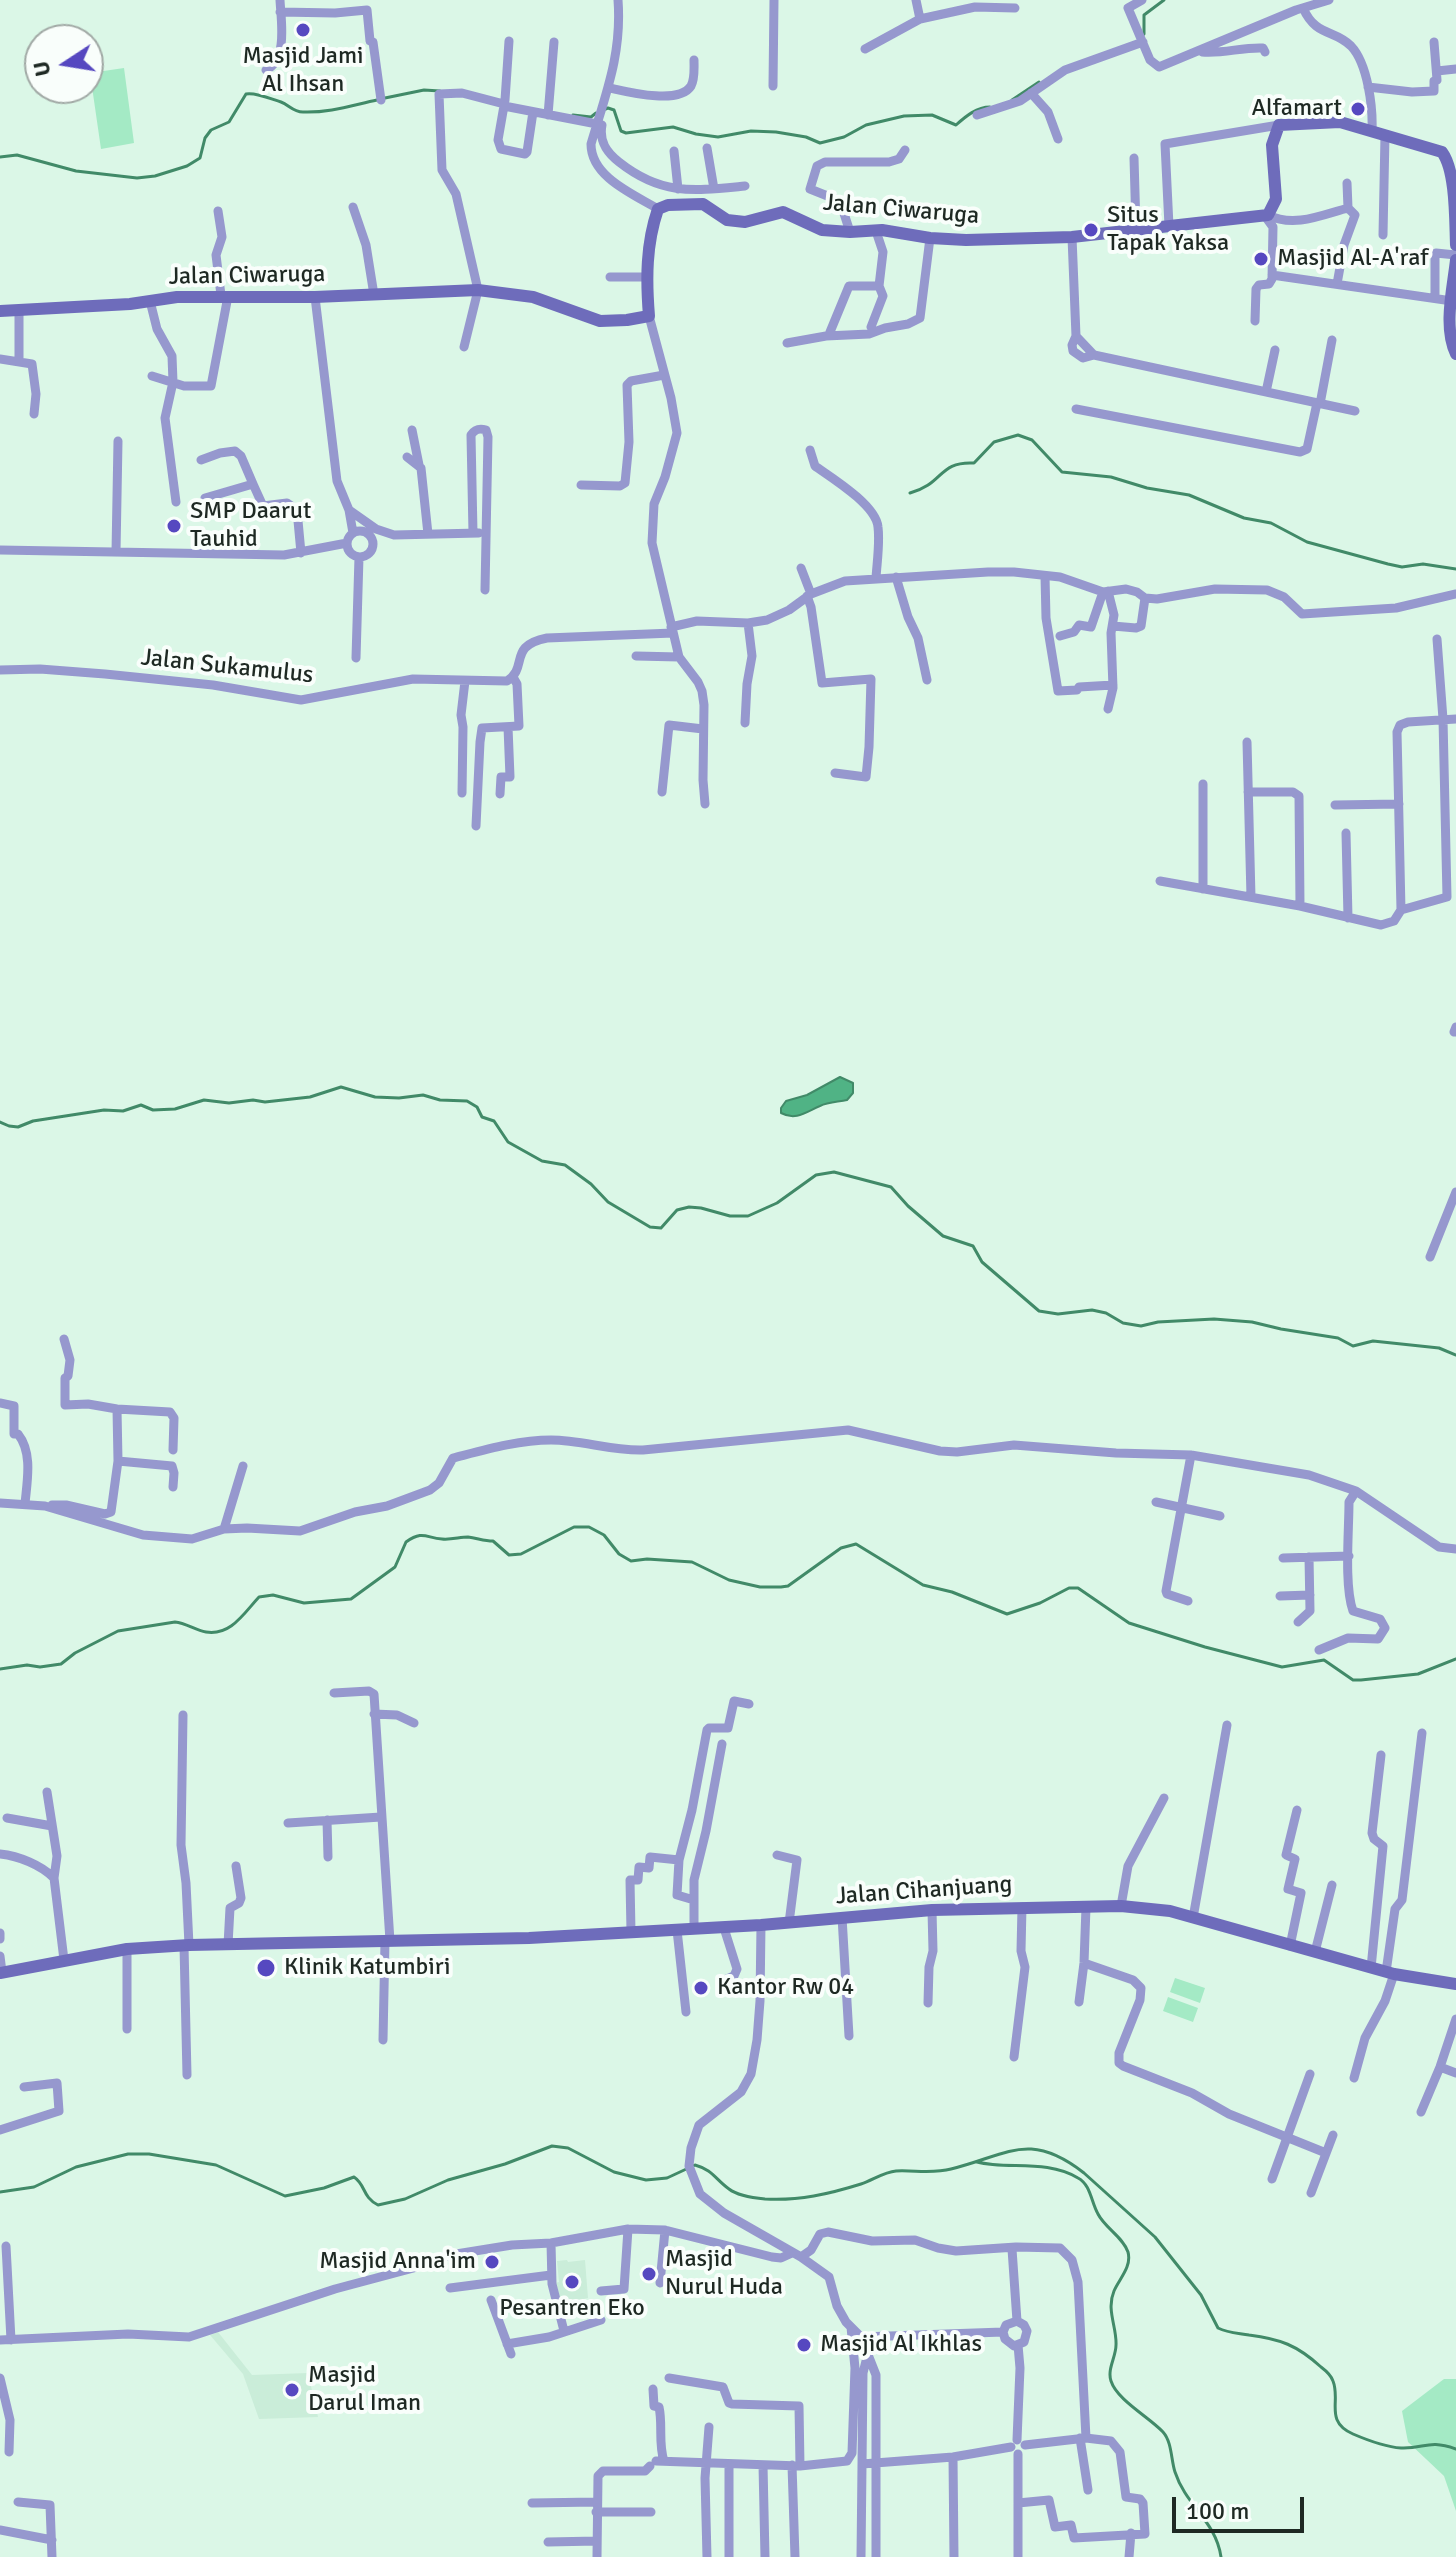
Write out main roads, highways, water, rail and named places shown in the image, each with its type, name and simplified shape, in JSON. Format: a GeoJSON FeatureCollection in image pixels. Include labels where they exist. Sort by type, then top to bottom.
{"type":"FeatureCollection","features":[{"type":"Feature","properties":{"kind":"waterway"},"geometry":{"type":"LineString","coordinates":[[1141,37],[1144,34],[1144,15],[1164,0]]}},
{"type":"Feature","properties":{"kind":"waterway"},"geometry":{"type":"LineString","coordinates":[[1012,100],[1039,82]]}},
{"type":"Feature","properties":{"kind":"waterway"},"geometry":{"type":"LineString","coordinates":[[385,98],[424,90],[440,91]]}},
{"type":"Feature","properties":{"kind":"waterway"},"geometry":{"type":"LineString","coordinates":[[0,157],[17,155],[76,171],[137,178],[155,176],[187,166],[200,158],[205,138],[211,130],[229,122],[246,94],[264,96],[303,112],[332,110],[377,100]]}},
{"type":"Feature","properties":{"kind":"waterway"},"geometry":{"type":"LineString","coordinates":[[603,110],[614,110],[621,131],[626,133],[673,127],[718,137],[751,131],[776,132],[806,137],[820,143],[844,137],[866,125],[904,116],[932,115],[956,125],[976,110],[990,107]]}},
{"type":"Feature","properties":{"kind":"waterway"},"geometry":{"type":"LineString","coordinates":[[573,115],[591,117],[596,113]]}},
{"type":"Feature","properties":{"kind":"waterway"},"geometry":{"type":"LineString","coordinates":[[910,493],[929,484],[947,469],[962,463],[974,463],[994,442],[1018,435],[1032,440],[1062,472],[1111,477],[1147,488],[1189,495],[1244,518],[1271,523],[1307,542],[1388,564],[1402,567],[1423,564],[1456,569]]}},
{"type":"Feature","properties":{"kind":"waterway"},"geometry":{"type":"LineString","coordinates":[[0,1122],[18,1127],[33,1121],[104,1110],[123,1111],[141,1105],[153,1110],[175,1109],[204,1100],[265,1102],[310,1097],[341,1087],[375,1097],[423,1095],[440,1100],[467,1101],[477,1107],[482,1117],[494,1121],[508,1142],[542,1161],[565,1165],[591,1184],[608,1202],[650,1227],[661,1228],[677,1210],[689,1207],[730,1216],[748,1216],[777,1203],[816,1175],[834,1172],[891,1187],[943,1236],[973,1246],[982,1262],[1039,1311],[1058,1314],[1092,1310],[1106,1313],[1123,1323],[1141,1326],[1214,1319],[1252,1322],[1338,1338],[1353,1346],[1373,1341],[1439,1348],[1456,1355]]}},
{"type":"Feature","properties":{"kind":"waterway"},"geometry":{"type":"LineString","coordinates":[[0,1669],[61,1664],[75,1653],[118,1631],[175,1622],[206,1632],[223,1630],[236,1622],[259,1597],[273,1595],[304,1603],[351,1599],[395,1567],[406,1542],[417,1536],[493,1541],[509,1555],[521,1554],[574,1527],[589,1527],[604,1535],[619,1554],[631,1561],[692,1562],[729,1580],[760,1587],[788,1586],[841,1548],[856,1544],[923,1585],[952,1592],[1007,1614],[1040,1603],[1069,1588],[1078,1588],[1129,1623],[1282,1667],[1324,1660],[1353,1680],[1418,1674],[1456,1659]]}},
{"type":"Feature","properties":{"kind":"waterway"},"geometry":{"type":"LineString","coordinates":[[0,2192],[34,2187],[76,2167],[128,2154],[149,2154],[216,2165],[285,2196],[324,2188],[354,2177],[378,2205],[405,2199],[448,2180],[505,2164],[552,2146],[568,2148],[614,2172],[646,2180],[667,2178],[695,2165],[710,2172],[737,2193],[761,2199],[790,2199],[837,2191],[892,2172],[944,2170],[1004,2153],[1033,2149],[1048,2152],[1084,2173],[1155,2237],[1201,2295],[1218,2328],[1288,2344],[1326,2371],[1335,2388],[1336,2417],[1344,2429],[1370,2441],[1395,2447],[1433,2445],[1456,2449]]}},
{"type":"Feature","properties":{"kind":"waterway"},"geometry":{"type":"LineString","coordinates":[[977,2162],[1053,2169],[1078,2178],[1088,2189],[1101,2219],[1126,2247],[1128,2263],[1114,2291],[1111,2305],[1116,2338],[1111,2381],[1120,2395],[1166,2436],[1180,2484],[1213,2533],[1221,2557]]}},
{"type":"Feature","properties":{"kind":"place","name":"Masjid Jami Al Ihsan"},"geometry":{"type":"Point","coordinates":[303,30]}},
{"type":"Feature","properties":{"kind":"place","name":"Alfamart"},"geometry":{"type":"Point","coordinates":[1358,109]}},
{"type":"Feature","properties":{"kind":"place","name":"Situs Tapak Yaksa"},"geometry":{"type":"Point","coordinates":[1091,230]}},
{"type":"Feature","properties":{"kind":"place","name":"Masjid Al-A'raf"},"geometry":{"type":"Point","coordinates":[1261,259]}},
{"type":"Feature","properties":{"kind":"place","name":"SMP Daarut Tauhid"},"geometry":{"type":"Point","coordinates":[174,526]}},
{"type":"Feature","properties":{"kind":"place","name":"Klinik Katumbiri"},"geometry":{"type":"Point","coordinates":[266,1968]}},
{"type":"Feature","properties":{"kind":"place","name":"Kantor Rw 04"},"geometry":{"type":"Point","coordinates":[701,1988]}},
{"type":"Feature","properties":{"kind":"place","name":"Masjid Anna'im"},"geometry":{"type":"Point","coordinates":[492,2262]}},
{"type":"Feature","properties":{"kind":"place","name":"Masjid Nurul Huda"},"geometry":{"type":"Point","coordinates":[649,2274]}},
{"type":"Feature","properties":{"kind":"place","name":"Pesantren Eko"},"geometry":{"type":"Point","coordinates":[572,2282]}},
{"type":"Feature","properties":{"kind":"place","name":"Masjid Al Ikhlas"},"geometry":{"type":"Point","coordinates":[804,2345]}},
{"type":"Feature","properties":{"kind":"place","name":"Masjid Darul Iman"},"geometry":{"type":"Point","coordinates":[292,2390]}}]}
